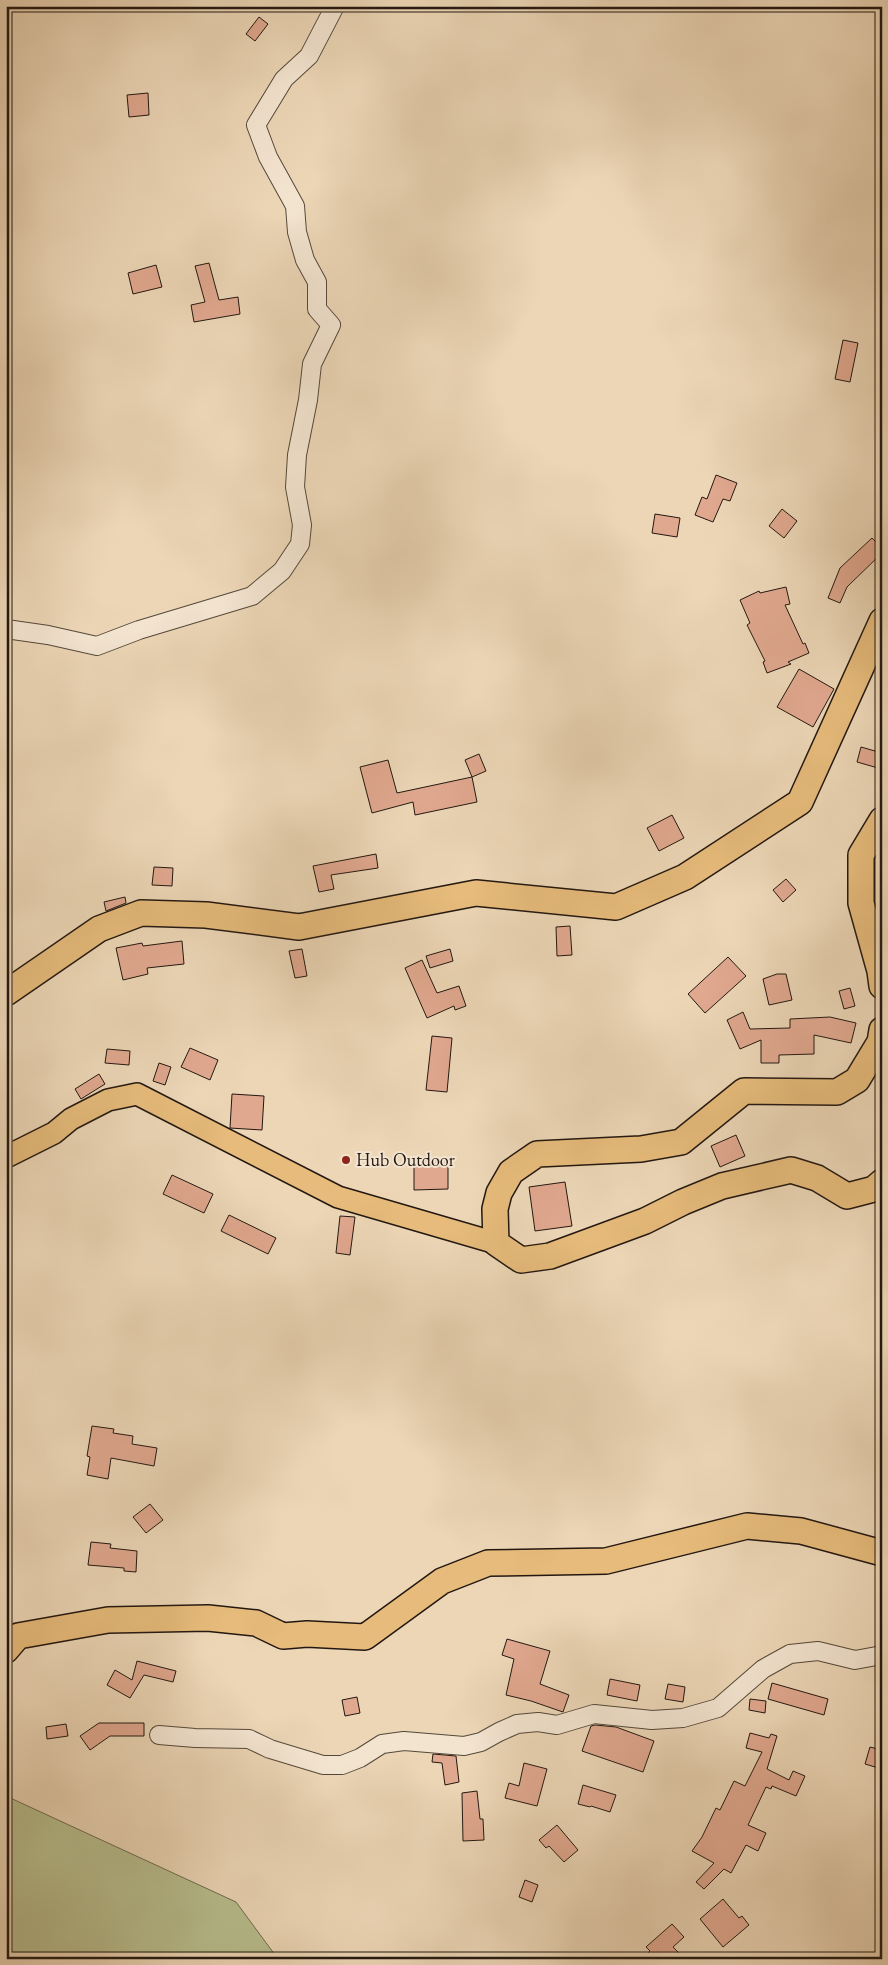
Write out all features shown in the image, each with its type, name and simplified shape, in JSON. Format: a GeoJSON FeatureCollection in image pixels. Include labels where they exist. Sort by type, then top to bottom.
{"type":"FeatureCollection","features":[{"type":"Feature","properties":{"kind":"highway"},"geometry":{"type":"LineString","coordinates":[[6,993],[99,929],[141,913],[206,916],[299,927],[476,893],[616,907],[685,877],[739,844],[800,802],[882,621]]}},
{"type":"Feature","properties":{"kind":"highway"},"geometry":{"type":"LineString","coordinates":[[882,820],[861,855],[861,903],[880,971],[882,986]]}},
{"type":"Feature","properties":{"kind":"highway"},"geometry":{"type":"LineString","coordinates":[[882,1030],[880,1042],[857,1080],[838,1092],[744,1091],[681,1142],[641,1149],[536,1154],[511,1172],[498,1193],[495,1209],[496,1243],[521,1260],[550,1256],[645,1221],[683,1202],[722,1186],[791,1170],[817,1178],[847,1196],[874,1189],[882,1182]]}},
{"type":"Feature","properties":{"kind":"highway"},"geometry":{"type":"LineString","coordinates":[[6,1650],[18,1636],[108,1620],[208,1618],[256,1623],[283,1636],[307,1634],[364,1637],[442,1581],[488,1563],[606,1561],[746,1526],[801,1531],[882,1553]]}},
{"type":"Feature","properties":{"kind":"main road"},"geometry":{"type":"LineString","coordinates":[[6,1158],[54,1133],[70,1119],[108,1100],[137,1094],[338,1197],[496,1243]]}},
{"type":"Feature","properties":{"kind":"street"},"geometry":{"type":"LineString","coordinates":[[6,629],[48,635],[96,646],[139,630],[252,596],[282,571],[300,544],[302,525],[295,487],[297,455],[308,400],[312,364],[331,325],[317,309],[318,282],[305,260],[297,232],[295,206],[268,157],[256,125],[284,79],[309,56],[335,6]]}},
{"type":"Feature","properties":{"kind":"street"},"geometry":{"type":"LineString","coordinates":[[159,1735],[248,1739],[270,1749],[323,1765],[342,1765],[360,1758],[382,1744],[404,1741],[464,1746],[481,1742],[517,1724],[538,1722],[557,1725],[594,1714],[652,1720],[683,1718],[718,1708],[763,1669],[790,1654],[818,1651],[854,1660],[882,1655]]}},
{"type":"Feature","properties":{"kind":"green space"},"geometry":{"type":"Polygon","coordinates":[[[6,1796],[236,1902],[278,1959],[6,1959],[6,1796]]]}},
{"type":"Feature","properties":{"kind":"building"},"geometry":{"type":"Polygon","coordinates":[[[259,17],[268,24],[255,41],[246,34],[259,17]]]}},
{"type":"Feature","properties":{"kind":"building"},"geometry":{"type":"Polygon","coordinates":[[[148,93],[149,115],[129,117],[127,95],[148,93]]]}},
{"type":"Feature","properties":{"kind":"building"},"geometry":{"type":"Polygon","coordinates":[[[209,263],[219,300],[238,297],[240,314],[194,322],[191,305],[205,302],[195,266],[209,263]]]}},
{"type":"Feature","properties":{"kind":"building"},"geometry":{"type":"Polygon","coordinates":[[[156,265],[162,287],[133,294],[128,273],[156,265]]]}},
{"type":"Feature","properties":{"kind":"building"},"geometry":{"type":"Polygon","coordinates":[[[843,340],[858,343],[850,382],[835,379],[843,340]]]}},
{"type":"Feature","properties":{"kind":"building"},"geometry":{"type":"Polygon","coordinates":[[[716,475],[737,483],[730,501],[723,499],[713,522],[695,515],[702,497],[707,499],[716,475]]]}},
{"type":"Feature","properties":{"kind":"building"},"geometry":{"type":"Polygon","coordinates":[[[782,509],[797,521],[784,538],[769,526],[782,509]]]}},
{"type":"Feature","properties":{"kind":"building"},"geometry":{"type":"Polygon","coordinates":[[[655,514],[680,518],[677,537],[652,533],[655,514]]]}},
{"type":"Feature","properties":{"kind":"building"},"geometry":{"type":"Polygon","coordinates":[[[872,538],[882,548],[882,553],[847,587],[840,603],[828,598],[840,568],[872,538]]]}},
{"type":"Feature","properties":{"kind":"building"},"geometry":{"type":"Polygon","coordinates":[[[786,587],[790,604],[785,605],[809,653],[788,662],[791,664],[767,673],[763,662],[765,661],[747,625],[750,623],[740,600],[759,591],[760,593],[786,587]]]}},
{"type":"Feature","properties":{"kind":"building"},"geometry":{"type":"Polygon","coordinates":[[[799,669],[834,689],[813,727],[777,707],[799,669]]]}},
{"type":"Feature","properties":{"kind":"building"},"geometry":{"type":"Polygon","coordinates":[[[861,747],[882,753],[878,768],[857,762],[861,747]]]}},
{"type":"Feature","properties":{"kind":"building"},"geometry":{"type":"Polygon","coordinates":[[[479,754],[486,771],[472,777],[465,760],[479,754]]]}},
{"type":"Feature","properties":{"kind":"building"},"geometry":{"type":"Polygon","coordinates":[[[388,760],[397,793],[472,777],[477,802],[415,815],[413,802],[372,813],[360,767],[388,760]]]}},
{"type":"Feature","properties":{"kind":"building"},"geometry":{"type":"Polygon","coordinates":[[[672,815],[684,838],[659,851],[647,828],[672,815]]]}},
{"type":"Feature","properties":{"kind":"building"},"geometry":{"type":"Polygon","coordinates":[[[376,854],[378,868],[331,875],[334,889],[319,892],[313,866],[376,854]]]}},
{"type":"Feature","properties":{"kind":"building"},"geometry":{"type":"Polygon","coordinates":[[[154,867],[173,868],[172,886],[152,885],[154,867]]]}},
{"type":"Feature","properties":{"kind":"building"},"geometry":{"type":"Polygon","coordinates":[[[786,879],[796,890],[783,902],[773,890],[786,879]]]}},
{"type":"Feature","properties":{"kind":"building"},"geometry":{"type":"Polygon","coordinates":[[[125,897],[126,903],[106,911],[104,902],[125,897]]]}},
{"type":"Feature","properties":{"kind":"building"},"geometry":{"type":"Polygon","coordinates":[[[570,926],[572,955],[557,956],[556,927],[570,926]]]}},
{"type":"Feature","properties":{"kind":"building"},"geometry":{"type":"Polygon","coordinates":[[[182,941],[184,964],[147,968],[148,974],[123,980],[116,948],[142,943],[143,946],[182,941]]]}},
{"type":"Feature","properties":{"kind":"building"},"geometry":{"type":"Polygon","coordinates":[[[302,949],[307,976],[295,978],[289,951],[302,949]]]}},
{"type":"Feature","properties":{"kind":"building"},"geometry":{"type":"Polygon","coordinates":[[[450,949],[453,961],[430,968],[426,956],[450,949]]]}},
{"type":"Feature","properties":{"kind":"building"},"geometry":{"type":"Polygon","coordinates":[[[728,957],[746,976],[705,1013],[688,994],[728,957]]]}},
{"type":"Feature","properties":{"kind":"building"},"geometry":{"type":"Polygon","coordinates":[[[422,960],[437,993],[459,986],[466,1006],[455,1010],[454,1006],[427,1018],[405,968],[422,960]]]}},
{"type":"Feature","properties":{"kind":"building"},"geometry":{"type":"Polygon","coordinates":[[[777,974],[786,974],[792,1000],[769,1005],[763,979],[777,974]]]}},
{"type":"Feature","properties":{"kind":"building"},"geometry":{"type":"Polygon","coordinates":[[[850,988],[855,1006],[844,1009],[839,991],[850,988]]]}},
{"type":"Feature","properties":{"kind":"building"},"geometry":{"type":"Polygon","coordinates":[[[743,1012],[750,1029],[790,1028],[790,1019],[830,1017],[856,1023],[851,1043],[814,1035],[814,1054],[779,1055],[779,1063],[761,1063],[761,1040],[740,1049],[727,1020],[743,1012]]]}},
{"type":"Feature","properties":{"kind":"building"},"geometry":{"type":"Polygon","coordinates":[[[432,1036],[452,1038],[447,1092],[426,1090],[432,1036]]]}},
{"type":"Feature","properties":{"kind":"building"},"geometry":{"type":"Polygon","coordinates":[[[190,1048],[218,1060],[210,1080],[181,1067],[190,1048]]]}},
{"type":"Feature","properties":{"kind":"building"},"geometry":{"type":"Polygon","coordinates":[[[107,1049],[130,1051],[129,1065],[105,1063],[107,1049]]]}},
{"type":"Feature","properties":{"kind":"building"},"geometry":{"type":"Polygon","coordinates":[[[159,1063],[171,1067],[165,1085],[153,1081],[159,1063]]]}},
{"type":"Feature","properties":{"kind":"building"},"geometry":{"type":"Polygon","coordinates":[[[99,1074],[105,1084],[81,1099],[75,1089],[99,1074]]]}},
{"type":"Feature","properties":{"kind":"building"},"geometry":{"type":"Polygon","coordinates":[[[232,1094],[264,1096],[262,1130],[230,1128],[232,1094]]]}},
{"type":"Feature","properties":{"kind":"building"},"geometry":{"type":"Polygon","coordinates":[[[736,1135],[745,1156],[720,1167],[711,1146],[736,1135]]]}},
{"type":"Feature","properties":{"kind":"building"},"geometry":{"type":"Polygon","coordinates":[[[448,1160],[448,1189],[414,1190],[414,1161],[448,1160]]]}},
{"type":"Feature","properties":{"kind":"building"},"geometry":{"type":"Polygon","coordinates":[[[172,1175],[213,1194],[204,1213],[163,1194],[172,1175]]]}},
{"type":"Feature","properties":{"kind":"building"},"geometry":{"type":"Polygon","coordinates":[[[565,1182],[572,1226],[535,1231],[529,1187],[565,1182]]]}},
{"type":"Feature","properties":{"kind":"building"},"geometry":{"type":"Polygon","coordinates":[[[229,1215],[276,1238],[268,1254],[221,1231],[229,1215]]]}},
{"type":"Feature","properties":{"kind":"building"},"geometry":{"type":"Polygon","coordinates":[[[340,1216],[355,1217],[350,1255],[336,1253],[340,1216]]]}},
{"type":"Feature","properties":{"kind":"building"},"geometry":{"type":"Polygon","coordinates":[[[92,1426],[114,1429],[113,1433],[133,1436],[132,1444],[157,1448],[154,1466],[111,1458],[108,1479],[87,1475],[90,1457],[87,1456],[92,1426]]]}},
{"type":"Feature","properties":{"kind":"building"},"geometry":{"type":"Polygon","coordinates":[[[150,1504],[163,1520],[146,1533],[133,1517],[150,1504]]]}},
{"type":"Feature","properties":{"kind":"building"},"geometry":{"type":"Polygon","coordinates":[[[91,1542],[111,1544],[110,1548],[137,1551],[136,1572],[124,1571],[124,1568],[88,1565],[91,1542]]]}},
{"type":"Feature","properties":{"kind":"building"},"geometry":{"type":"Polygon","coordinates":[[[507,1639],[550,1651],[540,1684],[569,1695],[563,1712],[506,1695],[514,1659],[502,1655],[507,1639]]]}},
{"type":"Feature","properties":{"kind":"building"},"geometry":{"type":"Polygon","coordinates":[[[137,1661],[176,1671],[173,1682],[144,1675],[130,1698],[107,1685],[115,1670],[132,1680],[137,1661]]]}},
{"type":"Feature","properties":{"kind":"building"},"geometry":{"type":"Polygon","coordinates":[[[610,1679],[640,1685],[637,1701],[607,1695],[610,1679]]]}},
{"type":"Feature","properties":{"kind":"building"},"geometry":{"type":"Polygon","coordinates":[[[772,1683],[828,1699],[824,1715],[768,1699],[772,1683]]]}},
{"type":"Feature","properties":{"kind":"building"},"geometry":{"type":"Polygon","coordinates":[[[668,1684],[685,1687],[683,1702],[665,1699],[668,1684]]]}},
{"type":"Feature","properties":{"kind":"building"},"geometry":{"type":"Polygon","coordinates":[[[357,1697],[360,1713],[345,1716],[342,1700],[357,1697]]]}},
{"type":"Feature","properties":{"kind":"building"},"geometry":{"type":"Polygon","coordinates":[[[750,1699],[766,1701],[765,1713],[749,1710],[750,1699]]]}},
{"type":"Feature","properties":{"kind":"building"},"geometry":{"type":"Polygon","coordinates":[[[99,1723],[144,1723],[144,1736],[110,1736],[90,1750],[80,1736],[99,1723]]]}},
{"type":"Feature","properties":{"kind":"building"},"geometry":{"type":"Polygon","coordinates":[[[66,1724],[68,1736],[47,1739],[46,1727],[66,1724]]]}},
{"type":"Feature","properties":{"kind":"building"},"geometry":{"type":"Polygon","coordinates":[[[591,1726],[616,1727],[654,1741],[643,1772],[582,1751],[591,1726]]]}},
{"type":"Feature","properties":{"kind":"building"},"geometry":{"type":"Polygon","coordinates":[[[750,1733],[769,1738],[771,1734],[777,1736],[767,1769],[789,1780],[793,1771],[805,1776],[796,1796],[772,1786],[771,1789],[766,1787],[748,1825],[766,1833],[758,1851],[746,1845],[731,1873],[724,1869],[704,1889],[696,1882],[714,1863],[692,1851],[702,1837],[716,1808],[720,1810],[734,1781],[745,1786],[762,1752],[746,1748],[750,1733]]]}},
{"type":"Feature","properties":{"kind":"building"},"geometry":{"type":"Polygon","coordinates":[[[870,1747],[882,1750],[882,1769],[865,1764],[870,1747]]]}},
{"type":"Feature","properties":{"kind":"building"},"geometry":{"type":"Polygon","coordinates":[[[433,1754],[456,1756],[459,1782],[445,1785],[442,1763],[432,1762],[433,1754]]]}},
{"type":"Feature","properties":{"kind":"building"},"geometry":{"type":"Polygon","coordinates":[[[524,1763],[547,1769],[537,1806],[505,1798],[509,1783],[519,1786],[524,1763]]]}},
{"type":"Feature","properties":{"kind":"building"},"geometry":{"type":"Polygon","coordinates":[[[583,1785],[616,1795],[610,1812],[578,1804],[583,1785]]]}},
{"type":"Feature","properties":{"kind":"building"},"geometry":{"type":"Polygon","coordinates":[[[477,1791],[480,1819],[483,1819],[484,1840],[463,1841],[462,1793],[477,1791]]]}},
{"type":"Feature","properties":{"kind":"building"},"geometry":{"type":"Polygon","coordinates":[[[557,1825],[578,1850],[564,1862],[549,1846],[546,1848],[539,1840],[557,1825]]]}},
{"type":"Feature","properties":{"kind":"building"},"geometry":{"type":"Polygon","coordinates":[[[525,1880],[538,1885],[532,1902],[519,1897],[525,1880]]]}},
{"type":"Feature","properties":{"kind":"building"},"geometry":{"type":"Polygon","coordinates":[[[723,1899],[739,1918],[742,1916],[749,1925],[723,1947],[700,1919],[723,1899]]]}},
{"type":"Feature","properties":{"kind":"building"},"geometry":{"type":"Polygon","coordinates":[[[672,1924],[684,1937],[673,1947],[685,1959],[642,1959],[650,1951],[646,1947],[672,1924]]]}},
{"type":"Feature","properties":{"kind":"place","name":"Hub Outdoor"},"geometry":{"type":"Point","coordinates":[346,1160]}}]}
